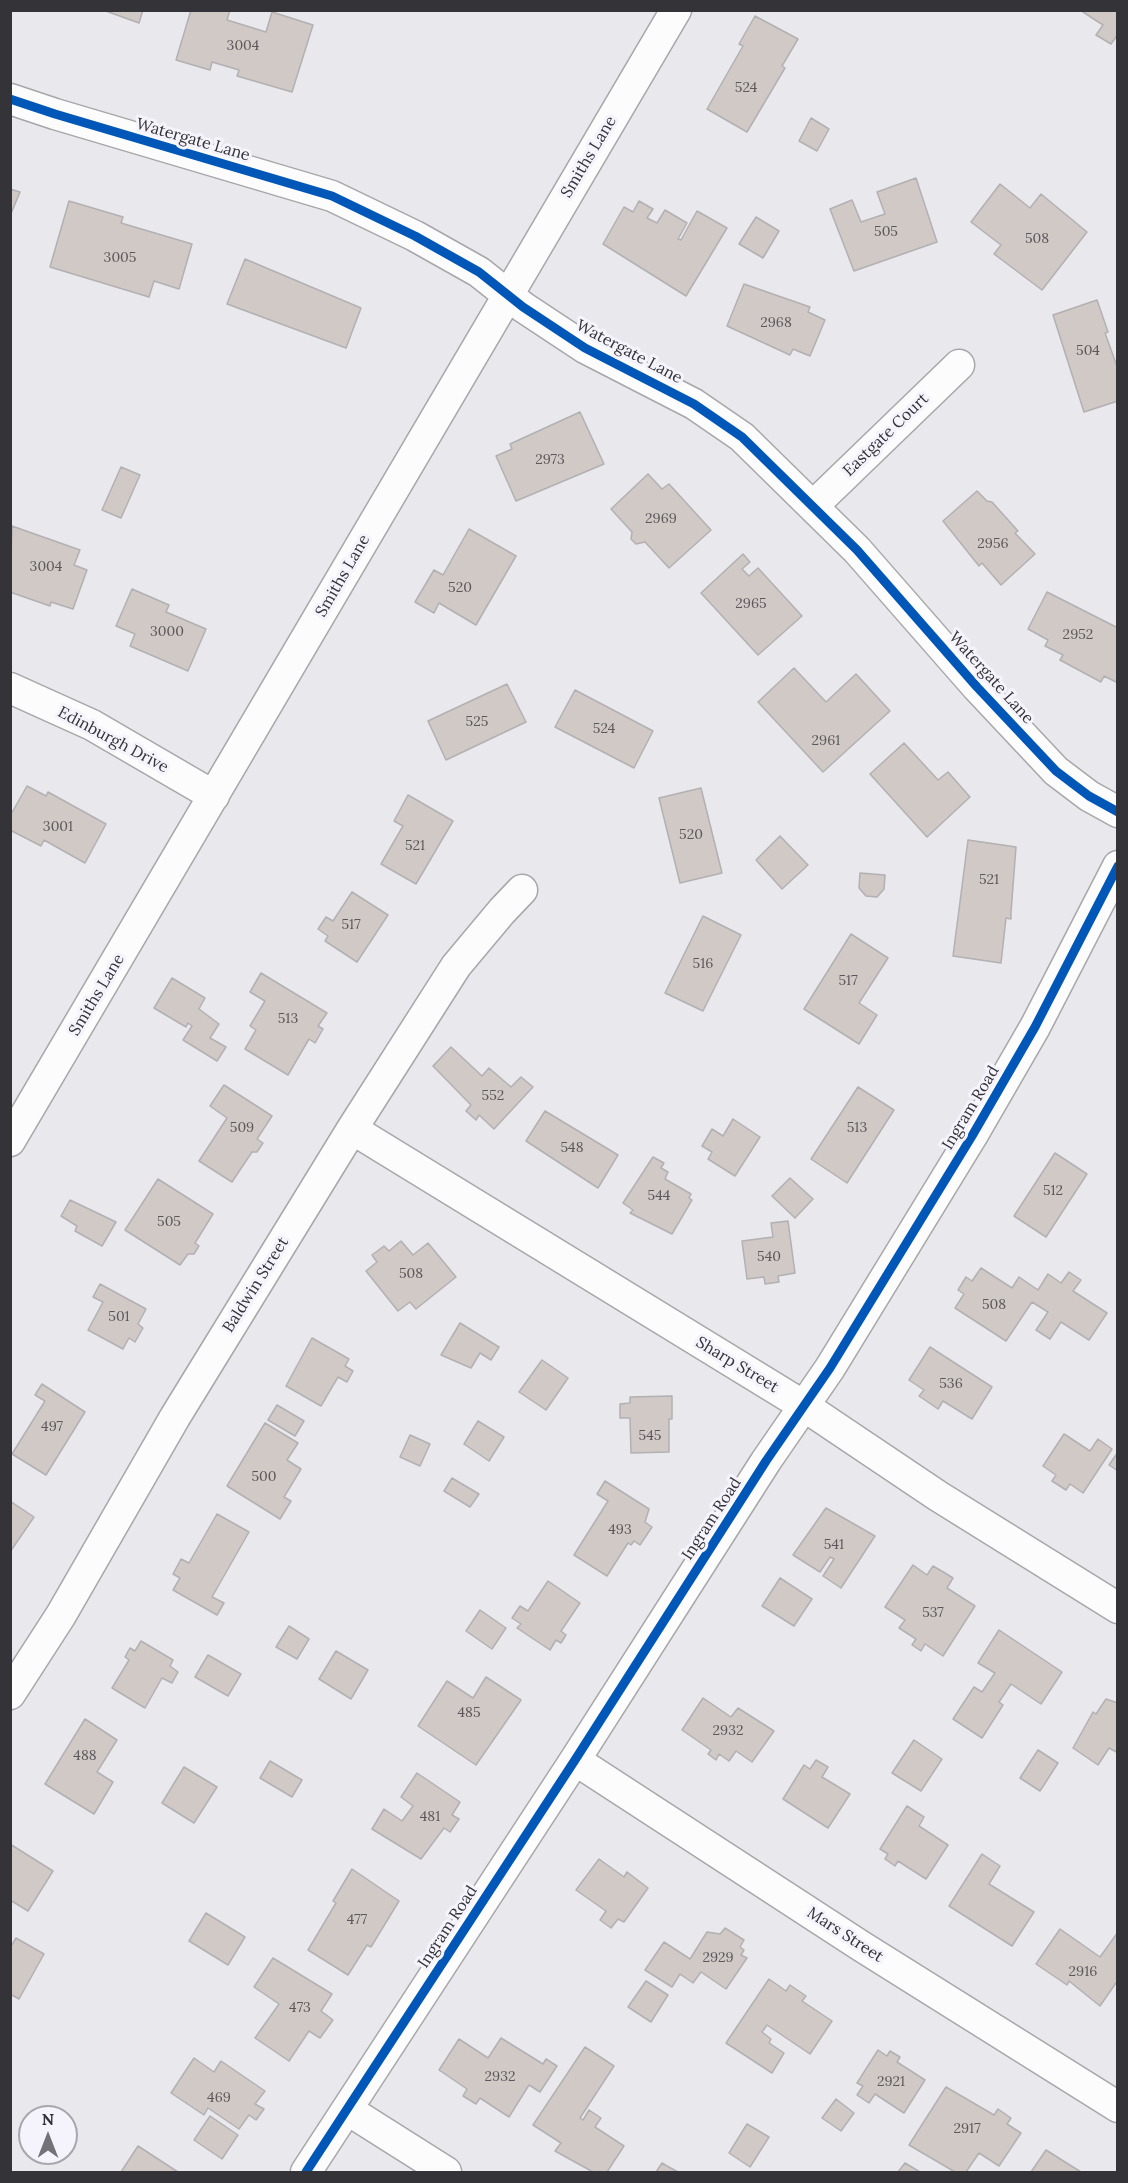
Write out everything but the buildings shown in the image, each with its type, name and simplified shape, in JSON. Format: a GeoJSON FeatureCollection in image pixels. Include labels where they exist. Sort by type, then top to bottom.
{"type":"FeatureCollection","features":[{"type":"Feature","properties":{"kind":"street","name":"Smiths Lane"},"geometry":{"type":"LineString","coordinates":[[10,1141],[676,10]]}},
{"type":"Feature","properties":{"kind":"street","name":"Watergate Lane"},"geometry":{"type":"LineString","coordinates":[[10,99],[332,196],[416,236],[479,272],[523,307],[585,348],[694,404],[742,437],[857,550],[976,687],[1056,771],[1089,796],[1118,812]]}},
{"type":"Feature","properties":{"kind":"street","name":"Eastgate Court"},"geometry":{"type":"LineString","coordinates":[[813,506],[959,365]]}},
{"type":"Feature","properties":{"kind":"street","name":"Edinburgh Drive"},"geometry":{"type":"LineString","coordinates":[[10,688],[92,725],[214,796]]}},
{"type":"Feature","properties":{"kind":"street","name":"Ingram Road"},"geometry":{"type":"LineString","coordinates":[[306,2172],[575,1760],[766,1461],[836,1358],[1030,1037],[1118,866]]}},
{"type":"Feature","properties":{"kind":"street","name":"Baldwin Street"},"geometry":{"type":"LineString","coordinates":[[10,1694],[62,1615],[175,1417],[352,1129],[456,966],[522,890]]}},
{"type":"Feature","properties":{"kind":"street","name":"Sharp Street"},"geometry":{"type":"LineString","coordinates":[[352,1129],[804,1406],[938,1496],[1118,1608]]}},
{"type":"Feature","properties":{"kind":"street","name":"Mars Street"},"geometry":{"type":"LineString","coordinates":[[575,1760],[861,1946],[1118,2107]]}},
{"type":"Feature","properties":{"kind":"street"},"geometry":{"type":"LineString","coordinates":[[348,2110],[446,2172]]}},
{"type":"Feature","properties":{"kind":"cycle path"},"geometry":{"type":"LineString","coordinates":[[10,99],[332,196],[415,236],[479,272],[523,307],[585,348],[694,404],[742,437],[857,550],[977,687],[1056,771],[1089,796],[1118,812]]}},
{"type":"Feature","properties":{"kind":"cycle path"},"geometry":{"type":"LineString","coordinates":[[306,2172],[575,1760],[766,1461],[830,1368],[972,1136],[1035,1027],[1118,866]]}}]}
